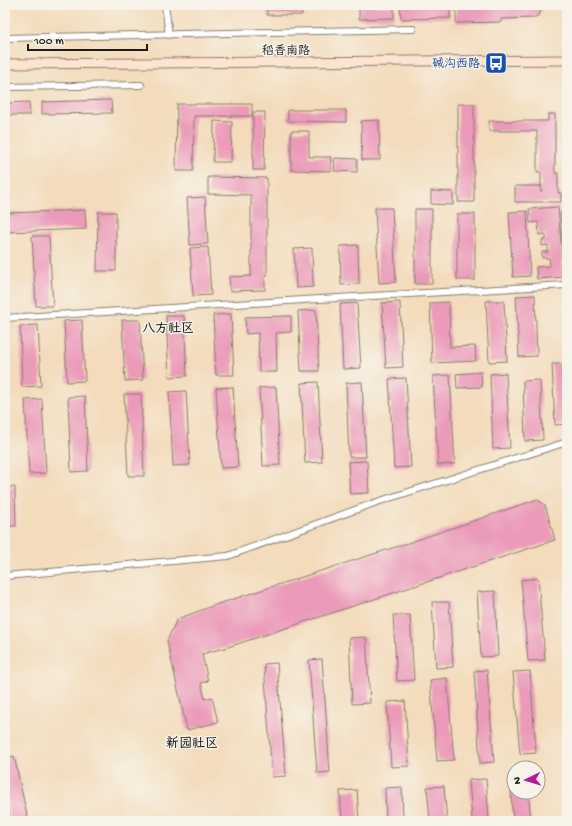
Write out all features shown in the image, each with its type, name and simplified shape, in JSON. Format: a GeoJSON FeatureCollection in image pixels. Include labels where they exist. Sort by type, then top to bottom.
{"type":"FeatureCollection","features":[{"type":"Feature","properties":{"kind":"main road","name":"稻香南路"},"geometry":{"type":"LineString","coordinates":[[5,64],[567,60]]}},
{"type":"Feature","properties":{"kind":"street"},"geometry":{"type":"LineString","coordinates":[[165,5],[169,35]]}},
{"type":"Feature","properties":{"kind":"street"},"geometry":{"type":"LineString","coordinates":[[5,38],[413,29]]}},
{"type":"Feature","properties":{"kind":"street"},"geometry":{"type":"LineString","coordinates":[[5,87],[141,85]]}},
{"type":"Feature","properties":{"kind":"street"},"geometry":{"type":"LineString","coordinates":[[567,212],[564,214],[567,265]]}},
{"type":"Feature","properties":{"kind":"street"},"geometry":{"type":"LineString","coordinates":[[5,318],[567,285]]}},
{"type":"Feature","properties":{"kind":"street"},"geometry":{"type":"LineString","coordinates":[[5,576],[228,556],[377,502],[567,442]]}},
{"type":"Feature","properties":{"kind":"building"},"geometry":{"type":"Polygon","coordinates":[[[246,5],[260,5],[260,7],[246,8],[246,5]]]}},
{"type":"Feature","properties":{"kind":"building"},"geometry":{"type":"Polygon","coordinates":[[[267,5],[302,5],[302,15],[267,15],[267,5]]]}},
{"type":"Feature","properties":{"kind":"building"},"geometry":{"type":"Polygon","coordinates":[[[450,5],[450,18],[401,19],[400,6],[450,5]]]}},
{"type":"Feature","properties":{"kind":"building"},"geometry":{"type":"Polygon","coordinates":[[[456,5],[542,5],[542,8],[539,15],[533,18],[501,19],[501,22],[456,23],[456,5]]]}},
{"type":"Feature","properties":{"kind":"building"},"geometry":{"type":"Polygon","coordinates":[[[359,6],[394,6],[394,18],[359,19],[359,6]]]}},
{"type":"Feature","properties":{"kind":"building"},"geometry":{"type":"Polygon","coordinates":[[[111,100],[112,113],[42,114],[42,102],[111,100]]]}},
{"type":"Feature","properties":{"kind":"building"},"geometry":{"type":"Polygon","coordinates":[[[29,102],[30,115],[5,115],[5,103],[29,102]]]}},
{"type":"Feature","properties":{"kind":"building"},"geometry":{"type":"Polygon","coordinates":[[[177,104],[252,104],[252,116],[194,116],[193,171],[176,171],[177,104]]]}},
{"type":"Feature","properties":{"kind":"building"},"geometry":{"type":"Polygon","coordinates":[[[458,104],[474,104],[474,202],[458,202],[458,104]]]}},
{"type":"Feature","properties":{"kind":"building"},"geometry":{"type":"Polygon","coordinates":[[[288,110],[346,110],[346,122],[288,121],[288,110]]]}},
{"type":"Feature","properties":{"kind":"building"},"geometry":{"type":"Polygon","coordinates":[[[253,112],[265,112],[264,170],[253,170],[253,112]]]}},
{"type":"Feature","properties":{"kind":"building"},"geometry":{"type":"Polygon","coordinates":[[[548,114],[555,114],[555,173],[558,173],[558,193],[561,193],[561,202],[515,202],[515,186],[541,186],[541,172],[537,172],[537,131],[489,131],[489,121],[548,121],[548,114]]]}},
{"type":"Feature","properties":{"kind":"building"},"geometry":{"type":"Polygon","coordinates":[[[379,120],[380,160],[362,160],[361,121],[379,120]]]}},
{"type":"Feature","properties":{"kind":"building"},"geometry":{"type":"Polygon","coordinates":[[[214,121],[232,122],[231,162],[213,162],[214,121]]]}},
{"type":"Feature","properties":{"kind":"building"},"geometry":{"type":"Polygon","coordinates":[[[291,131],[309,131],[309,157],[331,157],[331,171],[291,170],[291,131]]]}},
{"type":"Feature","properties":{"kind":"building"},"geometry":{"type":"Polygon","coordinates":[[[335,158],[357,159],[357,172],[334,171],[335,158]]]}},
{"type":"Feature","properties":{"kind":"building"},"geometry":{"type":"Polygon","coordinates":[[[208,177],[267,178],[267,276],[265,276],[265,290],[230,291],[229,277],[251,276],[251,195],[208,194],[208,177]]]}},
{"type":"Feature","properties":{"kind":"building"},"geometry":{"type":"Polygon","coordinates":[[[431,191],[453,192],[453,205],[431,204],[431,191]]]}},
{"type":"Feature","properties":{"kind":"building"},"geometry":{"type":"Polygon","coordinates":[[[205,197],[208,244],[190,245],[187,198],[205,197]]]}},
{"type":"Feature","properties":{"kind":"building"},"geometry":{"type":"Polygon","coordinates":[[[558,207],[564,277],[537,279],[536,267],[550,266],[549,258],[542,258],[542,252],[548,252],[548,245],[542,246],[542,240],[546,240],[546,234],[539,235],[538,222],[530,223],[529,209],[558,207]]]}},
{"type":"Feature","properties":{"kind":"building"},"geometry":{"type":"Polygon","coordinates":[[[375,208],[392,208],[396,282],[379,283],[375,208]]]}},
{"type":"Feature","properties":{"kind":"building"},"geometry":{"type":"Polygon","coordinates":[[[415,209],[432,209],[432,284],[415,284],[415,209]]]}},
{"type":"Feature","properties":{"kind":"building"},"geometry":{"type":"Polygon","coordinates":[[[85,210],[86,229],[7,232],[7,213],[85,210]]]}},
{"type":"Feature","properties":{"kind":"building"},"geometry":{"type":"Polygon","coordinates":[[[527,211],[530,276],[513,277],[509,212],[527,211]]]}},
{"type":"Feature","properties":{"kind":"building"},"geometry":{"type":"Polygon","coordinates":[[[98,212],[116,212],[116,271],[97,271],[98,212]]]}},
{"type":"Feature","properties":{"kind":"building"},"geometry":{"type":"Polygon","coordinates":[[[457,214],[475,214],[475,280],[457,280],[457,214]]]}},
{"type":"Feature","properties":{"kind":"building"},"geometry":{"type":"Polygon","coordinates":[[[32,236],[49,236],[53,306],[36,306],[32,236]]]}},
{"type":"Feature","properties":{"kind":"building"},"geometry":{"type":"Polygon","coordinates":[[[358,245],[359,284],[341,285],[340,246],[358,245]]]}},
{"type":"Feature","properties":{"kind":"building"},"geometry":{"type":"Polygon","coordinates":[[[208,247],[211,295],[193,296],[190,248],[208,247]]]}},
{"type":"Feature","properties":{"kind":"building"},"geometry":{"type":"Polygon","coordinates":[[[312,248],[313,287],[296,288],[294,249],[312,248]]]}},
{"type":"Feature","properties":{"kind":"building"},"geometry":{"type":"Polygon","coordinates":[[[535,295],[537,356],[519,357],[516,296],[535,295]]]}},
{"type":"Feature","properties":{"kind":"building"},"geometry":{"type":"Polygon","coordinates":[[[486,301],[504,301],[507,361],[489,362],[486,301]]]}},
{"type":"Feature","properties":{"kind":"building"},"geometry":{"type":"Polygon","coordinates":[[[400,302],[403,367],[386,368],[382,303],[400,302]]]}},
{"type":"Feature","properties":{"kind":"building"},"geometry":{"type":"Polygon","coordinates":[[[449,302],[450,347],[475,346],[476,361],[432,363],[430,303],[449,302]]]}},
{"type":"Feature","properties":{"kind":"building"},"geometry":{"type":"Polygon","coordinates":[[[357,303],[361,368],[343,369],[340,304],[357,303]]]}},
{"type":"Feature","properties":{"kind":"building"},"geometry":{"type":"Polygon","coordinates":[[[316,310],[319,371],[301,371],[298,311],[316,310]]]}},
{"type":"Feature","properties":{"kind":"building"},"geometry":{"type":"Polygon","coordinates":[[[231,314],[234,375],[216,375],[213,315],[231,314]]]}},
{"type":"Feature","properties":{"kind":"building"},"geometry":{"type":"Polygon","coordinates":[[[166,316],[184,316],[187,376],[169,377],[166,316]]]}},
{"type":"Feature","properties":{"kind":"building"},"geometry":{"type":"Polygon","coordinates":[[[291,316],[291,332],[276,333],[277,372],[259,372],[258,333],[246,334],[245,317],[291,316]]]}},
{"type":"Feature","properties":{"kind":"building"},"geometry":{"type":"Polygon","coordinates":[[[82,320],[85,381],[67,382],[64,321],[82,320]]]}},
{"type":"Feature","properties":{"kind":"building"},"geometry":{"type":"Polygon","coordinates":[[[122,320],[140,320],[143,380],[125,381],[122,320]]]}},
{"type":"Feature","properties":{"kind":"building"},"geometry":{"type":"Polygon","coordinates":[[[38,325],[41,386],[22,387],[20,326],[38,325]]]}},
{"type":"Feature","properties":{"kind":"building"},"geometry":{"type":"Polygon","coordinates":[[[552,364],[567,364],[567,424],[555,425],[552,364]]]}},
{"type":"Feature","properties":{"kind":"building"},"geometry":{"type":"Polygon","coordinates":[[[481,372],[482,387],[457,388],[456,374],[481,372]]]}},
{"type":"Feature","properties":{"kind":"building"},"geometry":{"type":"Polygon","coordinates":[[[506,373],[510,448],[493,449],[490,374],[506,373]]]}},
{"type":"Feature","properties":{"kind":"building"},"geometry":{"type":"Polygon","coordinates":[[[450,375],[455,464],[438,465],[433,376],[450,375]]]}},
{"type":"Feature","properties":{"kind":"building"},"geometry":{"type":"Polygon","coordinates":[[[406,378],[411,467],[394,468],[389,379],[406,378]]]}},
{"type":"Feature","properties":{"kind":"building"},"geometry":{"type":"Polygon","coordinates":[[[540,380],[543,440],[525,441],[523,381],[540,380]]]}},
{"type":"Feature","properties":{"kind":"building"},"geometry":{"type":"Polygon","coordinates":[[[318,382],[322,462],[305,463],[301,383],[318,382]]]}},
{"type":"Feature","properties":{"kind":"building"},"geometry":{"type":"Polygon","coordinates":[[[362,382],[366,457],[349,457],[346,383],[362,382]]]}},
{"type":"Feature","properties":{"kind":"building"},"geometry":{"type":"Polygon","coordinates":[[[233,387],[238,467],[221,468],[216,388],[233,387]]]}},
{"type":"Feature","properties":{"kind":"building"},"geometry":{"type":"Polygon","coordinates":[[[276,387],[280,465],[263,466],[259,388],[276,387]]]}},
{"type":"Feature","properties":{"kind":"building"},"geometry":{"type":"Polygon","coordinates":[[[186,391],[190,465],[173,466],[169,392],[186,391]]]}},
{"type":"Feature","properties":{"kind":"building"},"geometry":{"type":"Polygon","coordinates":[[[124,394],[141,394],[144,476],[128,476],[124,394]]]}},
{"type":"Feature","properties":{"kind":"building"},"geometry":{"type":"Polygon","coordinates":[[[85,396],[88,471],[71,472],[68,397],[85,396]]]}},
{"type":"Feature","properties":{"kind":"building"},"geometry":{"type":"Polygon","coordinates":[[[42,399],[46,473],[29,474],[25,400],[42,399]]]}},
{"type":"Feature","properties":{"kind":"building"},"geometry":{"type":"Polygon","coordinates":[[[367,461],[369,493],[350,494],[348,462],[367,461]]]}},
{"type":"Feature","properties":{"kind":"building"},"geometry":{"type":"Polygon","coordinates":[[[5,487],[15,487],[16,526],[5,526],[5,487]]]}},
{"type":"Feature","properties":{"kind":"building"},"geometry":{"type":"Polygon","coordinates":[[[538,500],[545,505],[555,540],[228,647],[202,654],[208,681],[201,683],[205,699],[212,697],[218,722],[187,730],[167,641],[177,619],[215,605],[408,543],[538,500]]]}},
{"type":"Feature","properties":{"kind":"building"},"geometry":{"type":"Polygon","coordinates":[[[538,578],[545,660],[528,661],[521,580],[538,578]]]}},
{"type":"Feature","properties":{"kind":"building"},"geometry":{"type":"Polygon","coordinates":[[[495,591],[498,656],[481,657],[477,592],[495,591]]]}},
{"type":"Feature","properties":{"kind":"building"},"geometry":{"type":"Polygon","coordinates":[[[432,602],[449,602],[453,667],[436,668],[432,602]]]}},
{"type":"Feature","properties":{"kind":"building"},"geometry":{"type":"Polygon","coordinates":[[[393,615],[410,615],[414,680],[397,681],[393,615]]]}},
{"type":"Feature","properties":{"kind":"building"},"geometry":{"type":"Polygon","coordinates":[[[366,637],[370,703],[352,704],[349,638],[366,637]]]}},
{"type":"Feature","properties":{"kind":"building"},"geometry":{"type":"Polygon","coordinates":[[[322,659],[330,772],[317,773],[309,660],[322,659]]]}},
{"type":"Feature","properties":{"kind":"building"},"geometry":{"type":"Polygon","coordinates":[[[277,663],[286,776],[272,777],[264,664],[277,663]]]}},
{"type":"Feature","properties":{"kind":"building"},"geometry":{"type":"Polygon","coordinates":[[[487,670],[494,762],[480,763],[474,671],[487,670]]]}},
{"type":"Feature","properties":{"kind":"building"},"geometry":{"type":"Polygon","coordinates":[[[530,671],[536,753],[520,754],[513,672],[530,671]]]}},
{"type":"Feature","properties":{"kind":"building"},"geometry":{"type":"Polygon","coordinates":[[[447,678],[454,760],[437,761],[430,680],[447,678]]]}},
{"type":"Feature","properties":{"kind":"building"},"geometry":{"type":"Polygon","coordinates":[[[405,701],[409,766],[391,767],[387,702],[405,701]]]}},
{"type":"Feature","properties":{"kind":"building"},"geometry":{"type":"Polygon","coordinates":[[[14,756],[28,820],[11,821],[5,796],[5,758],[14,756]]]}},
{"type":"Feature","properties":{"kind":"building"},"geometry":{"type":"Polygon","coordinates":[[[486,779],[489,821],[472,821],[469,780],[486,779]]]}},
{"type":"Feature","properties":{"kind":"building"},"geometry":{"type":"Polygon","coordinates":[[[444,786],[447,821],[430,821],[427,787],[444,786]]]}},
{"type":"Feature","properties":{"kind":"building"},"geometry":{"type":"Polygon","coordinates":[[[402,787],[403,821],[386,821],[385,788],[402,787]]]}},
{"type":"Feature","properties":{"kind":"building"},"geometry":{"type":"Polygon","coordinates":[[[357,790],[359,821],[342,821],[340,791],[357,790]]]}},
{"type":"Feature","properties":{"kind":"building"},"geometry":{"type":"Polygon","coordinates":[[[512,800],[529,800],[531,821],[513,821],[512,800]]]}},
{"type":"Feature","properties":{"kind":"place","name":"碱沟西路"},"geometry":{"type":"Point","coordinates":[496,63]}},
{"type":"Feature","properties":{"kind":"district","name":"八方社区"},"geometry":{"type":"Point","coordinates":[168,327]}},
{"type":"Feature","properties":{"kind":"district","name":"新园社区"},"geometry":{"type":"Point","coordinates":[192,742]}}]}
